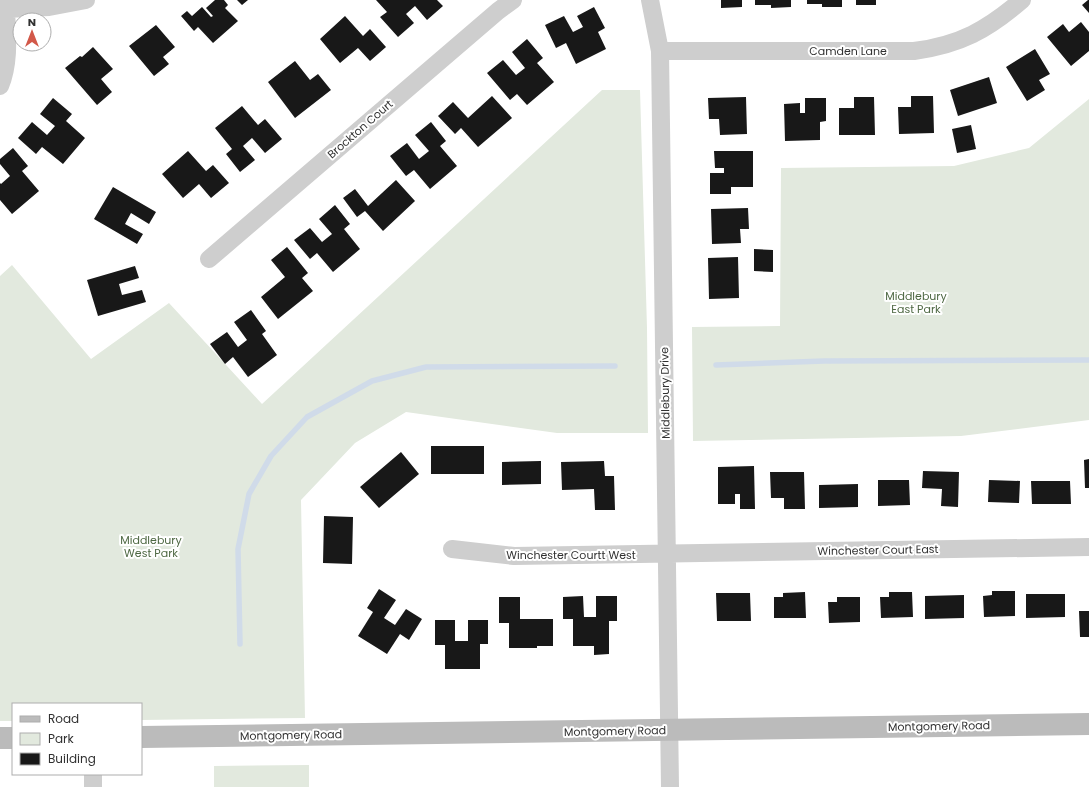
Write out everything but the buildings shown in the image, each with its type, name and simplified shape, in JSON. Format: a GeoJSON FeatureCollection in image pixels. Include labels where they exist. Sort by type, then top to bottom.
{"type":"FeatureCollection","features":[{"type":"Feature","properties":{"kind":"street"},"geometry":{"type":"LineString","coordinates":[[0,86],[7,58],[3,8],[49,7],[86,0]]}},
{"type":"Feature","properties":{"kind":"street","name":"Brockton Court"},"geometry":{"type":"LineString","coordinates":[[209,259],[498,10],[512,0]]}},
{"type":"Feature","properties":{"kind":"street","name":"Middlebury Drive"},"geometry":{"type":"LineString","coordinates":[[650,0],[660,51],[670,787]]}},
{"type":"Feature","properties":{"kind":"street","name":"Camden Lane"},"geometry":{"type":"LineString","coordinates":[[660,51],[914,51],[955,43],[969,37],[990,25],[1022,0]]}},
{"type":"Feature","properties":{"kind":"street","name":"Winchester Court East"},"geometry":{"type":"LineString","coordinates":[[667,554],[1089,547]]}},
{"type":"Feature","properties":{"kind":"street","name":"Winchester Courtt West"},"geometry":{"type":"LineString","coordinates":[[452,549],[514,556],[667,554]]}},
{"type":"Feature","properties":{"kind":"street","name":"Montgomery Road"},"geometry":{"type":"LineString","coordinates":[[142,737],[1089,724]]}},
{"type":"Feature","properties":{"kind":"street"},"geometry":{"type":"LineString","coordinates":[[0,738],[12,738]]}},
{"type":"Feature","properties":{"kind":"street"},"geometry":{"type":"LineString","coordinates":[[93,775],[93,787]]}},
{"type":"Feature","properties":{"kind":"green space","name":"Middlebury West Park"},"geometry":{"type":"Polygon","coordinates":[[[602,90],[640,90],[647,328],[648,433],[557,433],[406,412],[355,443],[301,500],[305,718],[142,720],[142,703],[12,703],[12,721],[0,721],[0,276],[12,265],[91,359],[169,303],[262,404],[602,90]]]}},
{"type":"Feature","properties":{"kind":"green space","name":"Middlebury East Park"},"geometry":{"type":"Polygon","coordinates":[[[1089,99],[1089,420],[961,436],[693,441],[692,327],[780,326],[781,168],[954,166],[1029,148],[1089,99]]]}},
{"type":"Feature","properties":{"kind":"green space"},"geometry":{"type":"Polygon","coordinates":[[[309,765],[309,787],[214,787],[214,766],[309,765]]]}},
{"type":"Feature","properties":{"kind":"waterway"},"geometry":{"type":"LineString","coordinates":[[716,365],[824,361],[1089,360]]}},
{"type":"Feature","properties":{"kind":"waterway"},"geometry":{"type":"LineString","coordinates":[[240,644],[238,549],[249,494],[271,456],[307,417],[372,381],[426,367],[615,366]]}}]}
